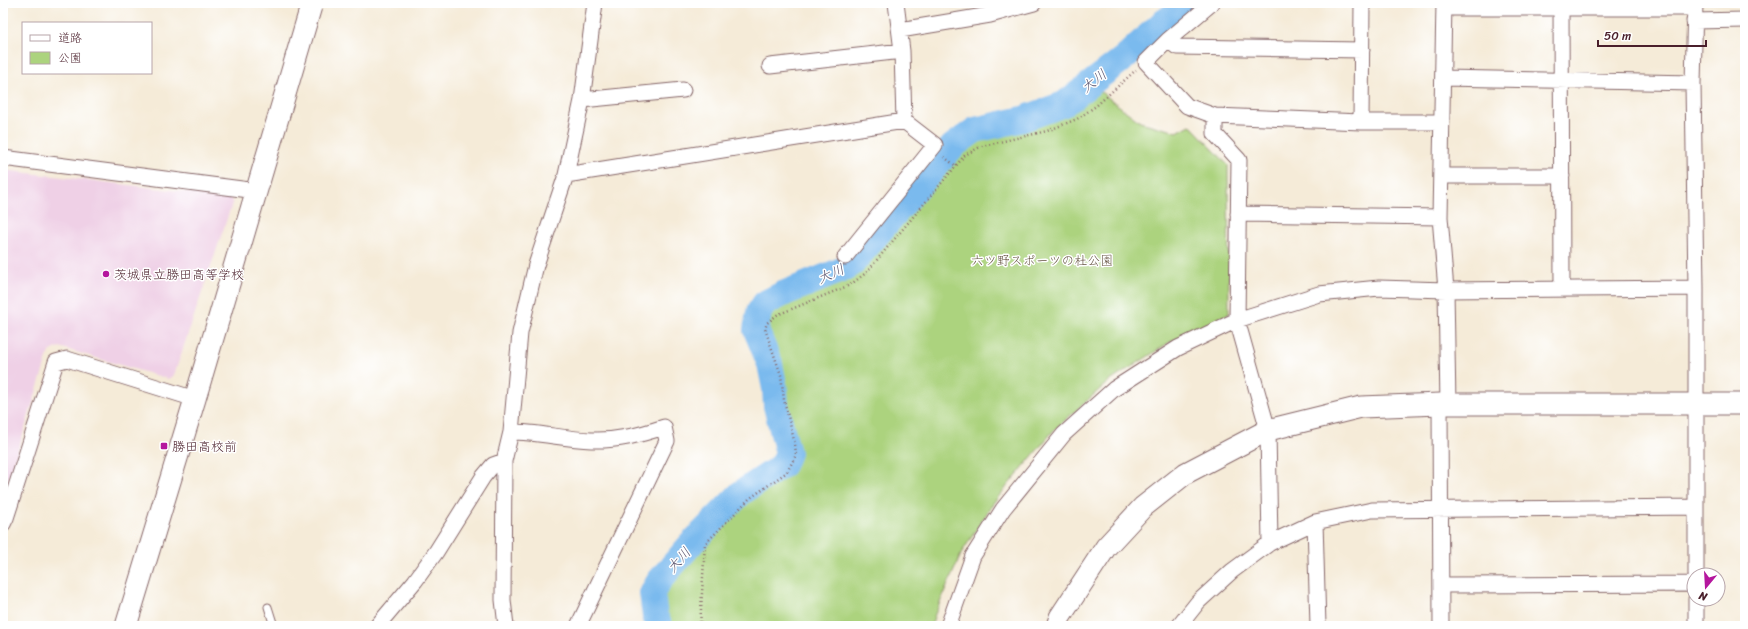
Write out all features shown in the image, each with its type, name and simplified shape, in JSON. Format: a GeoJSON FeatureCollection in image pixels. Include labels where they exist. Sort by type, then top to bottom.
{"type":"FeatureCollection","features":[{"type":"Feature","properties":{"kind":"street"},"geometry":{"type":"LineString","coordinates":[[126,626],[195,400],[312,3]]}},
{"type":"Feature","properties":{"kind":"street"},"geometry":{"type":"LineString","coordinates":[[506,626],[503,600],[504,461],[511,432],[520,333],[536,265],[566,175],[582,100],[595,3]]}},
{"type":"Feature","properties":{"kind":"street"},"geometry":{"type":"LineString","coordinates":[[896,3],[902,51],[904,121]]}},
{"type":"Feature","properties":{"kind":"street"},"geometry":{"type":"LineString","coordinates":[[900,30],[990,15],[1034,3]]}},
{"type":"Feature","properties":{"kind":"street"},"geometry":{"type":"LineString","coordinates":[[1212,3],[1168,40],[1146,62],[1187,106],[1215,116],[1361,122],[1442,122]]}},
{"type":"Feature","properties":{"kind":"street"},"geometry":{"type":"LineString","coordinates":[[1361,122],[1362,3]]}},
{"type":"Feature","properties":{"kind":"street"},"geometry":{"type":"LineString","coordinates":[[1441,626],[1441,510],[1446,290],[1440,217],[1444,78],[1444,5],[1561,5],[1694,11],[1745,20]]}},
{"type":"Feature","properties":{"kind":"street"},"geometry":{"type":"LineString","coordinates":[[1561,5],[1562,289]]}},
{"type":"Feature","properties":{"kind":"street"},"geometry":{"type":"LineString","coordinates":[[1694,11],[1693,83],[1697,403],[1696,567]]}},
{"type":"Feature","properties":{"kind":"street"},"geometry":{"type":"LineString","coordinates":[[1168,40],[1177,47],[1362,50]]}},
{"type":"Feature","properties":{"kind":"street"},"geometry":{"type":"LineString","coordinates":[[770,66],[902,51]]}},
{"type":"Feature","properties":{"kind":"street"},"geometry":{"type":"LineString","coordinates":[[1444,78],[1693,83]]}},
{"type":"Feature","properties":{"kind":"street"},"geometry":{"type":"LineString","coordinates":[[582,100],[683,90]]}},
{"type":"Feature","properties":{"kind":"street"},"geometry":{"type":"LineString","coordinates":[[1215,116],[1215,134],[1239,160],[1237,320],[1268,430],[1270,543]]}},
{"type":"Feature","properties":{"kind":"street"},"geometry":{"type":"LineString","coordinates":[[566,175],[904,121],[935,145],[845,257]]}},
{"type":"Feature","properties":{"kind":"street"},"geometry":{"type":"LineString","coordinates":[[3,158],[257,191]]}},
{"type":"Feature","properties":{"kind":"street"},"geometry":{"type":"LineString","coordinates":[[1441,176],[1562,176]]}},
{"type":"Feature","properties":{"kind":"street"},"geometry":{"type":"LineString","coordinates":[[1238,214],[1440,217]]}},
{"type":"Feature","properties":{"kind":"street"},"geometry":{"type":"LineString","coordinates":[[948,626],[973,556],[1003,509],[1064,434],[1114,390],[1178,348],[1237,320],[1319,294],[1379,288],[1446,290],[1696,288]]}},
{"type":"Feature","properties":{"kind":"street"},"geometry":{"type":"LineString","coordinates":[[3,524],[9,511],[56,362],[67,359],[195,400]]}},
{"type":"Feature","properties":{"kind":"street"},"geometry":{"type":"LineString","coordinates":[[1057,626],[1060,617],[1106,547],[1143,507],[1186,473],[1268,430],[1361,407],[1697,403],[1745,404]]}},
{"type":"Feature","properties":{"kind":"street"},"geometry":{"type":"LineString","coordinates":[[511,432],[527,432],[592,440],[634,437],[664,427],[667,441],[578,626]]}},
{"type":"Feature","properties":{"kind":"street"},"geometry":{"type":"LineString","coordinates":[[377,626],[415,581],[436,552],[483,477],[493,465],[504,461]]}},
{"type":"Feature","properties":{"kind":"street"},"geometry":{"type":"LineString","coordinates":[[1180,625],[1198,602],[1232,571],[1270,543],[1315,522],[1372,510],[1696,507]]}},
{"type":"Feature","properties":{"kind":"street"},"geometry":{"type":"LineString","coordinates":[[1315,522],[1318,626]]}},
{"type":"Feature","properties":{"kind":"street"},"geometry":{"type":"LineString","coordinates":[[1441,585],[1686,584]]}},
{"type":"Feature","properties":{"kind":"street"},"geometry":{"type":"LineString","coordinates":[[1696,607],[1696,626]]}},
{"type":"Feature","properties":{"kind":"lane"},"geometry":{"type":"LineString","coordinates":[[268,607],[274,626]]}},
{"type":"Feature","properties":{"kind":"path"},"geometry":{"type":"LineString","coordinates":[[700,626],[705,544],[749,499],[787,472],[796,455],[795,444],[784,400],[781,375],[765,328],[767,323],[777,315],[850,285],[866,273],[965,155],[982,146],[1047,132],[1077,119],[1096,106],[1146,62]]}},
{"type":"Feature","properties":{"kind":"shaded area","name":"茨城県立勝田高等学校"},"geometry":{"type":"Polygon","coordinates":[[[3,170],[229,197],[233,201],[174,375],[168,379],[59,347],[49,352],[3,497],[3,170]]]}},
{"type":"Feature","properties":{"kind":"green space","name":"六ツ野スポーツの杜公園"},"geometry":{"type":"Polygon","coordinates":[[[1093,86],[1140,122],[1177,132],[1190,125],[1228,165],[1229,314],[1170,342],[1107,383],[1054,430],[994,502],[962,552],[931,626],[667,626],[661,612],[659,596],[668,577],[734,504],[780,471],[791,459],[791,448],[775,370],[760,328],[761,314],[768,305],[854,267],[954,149],[977,133],[1025,121],[1065,105],[1093,86]]]}},
{"type":"Feature","properties":{"kind":"waterway","name":"大川"},"geometry":{"type":"LineString","coordinates":[[660,626],[655,616],[652,593],[659,581],[691,544],[741,493],[783,465],[788,453],[776,406],[775,389],[770,364],[756,330],[759,312],[765,303],[785,293],[844,269],[852,264],[953,146],[975,130],[1023,119],[1064,104],[1124,58],[1161,24],[1191,3]]}},
{"type":"Feature","properties":{"kind":"place","name":"茨城県立勝田高等学校"},"geometry":{"type":"Point","coordinates":[106,274]}},
{"type":"Feature","properties":{"kind":"place","name":"勝田高校前"},"geometry":{"type":"Point","coordinates":[164,446]}}]}
